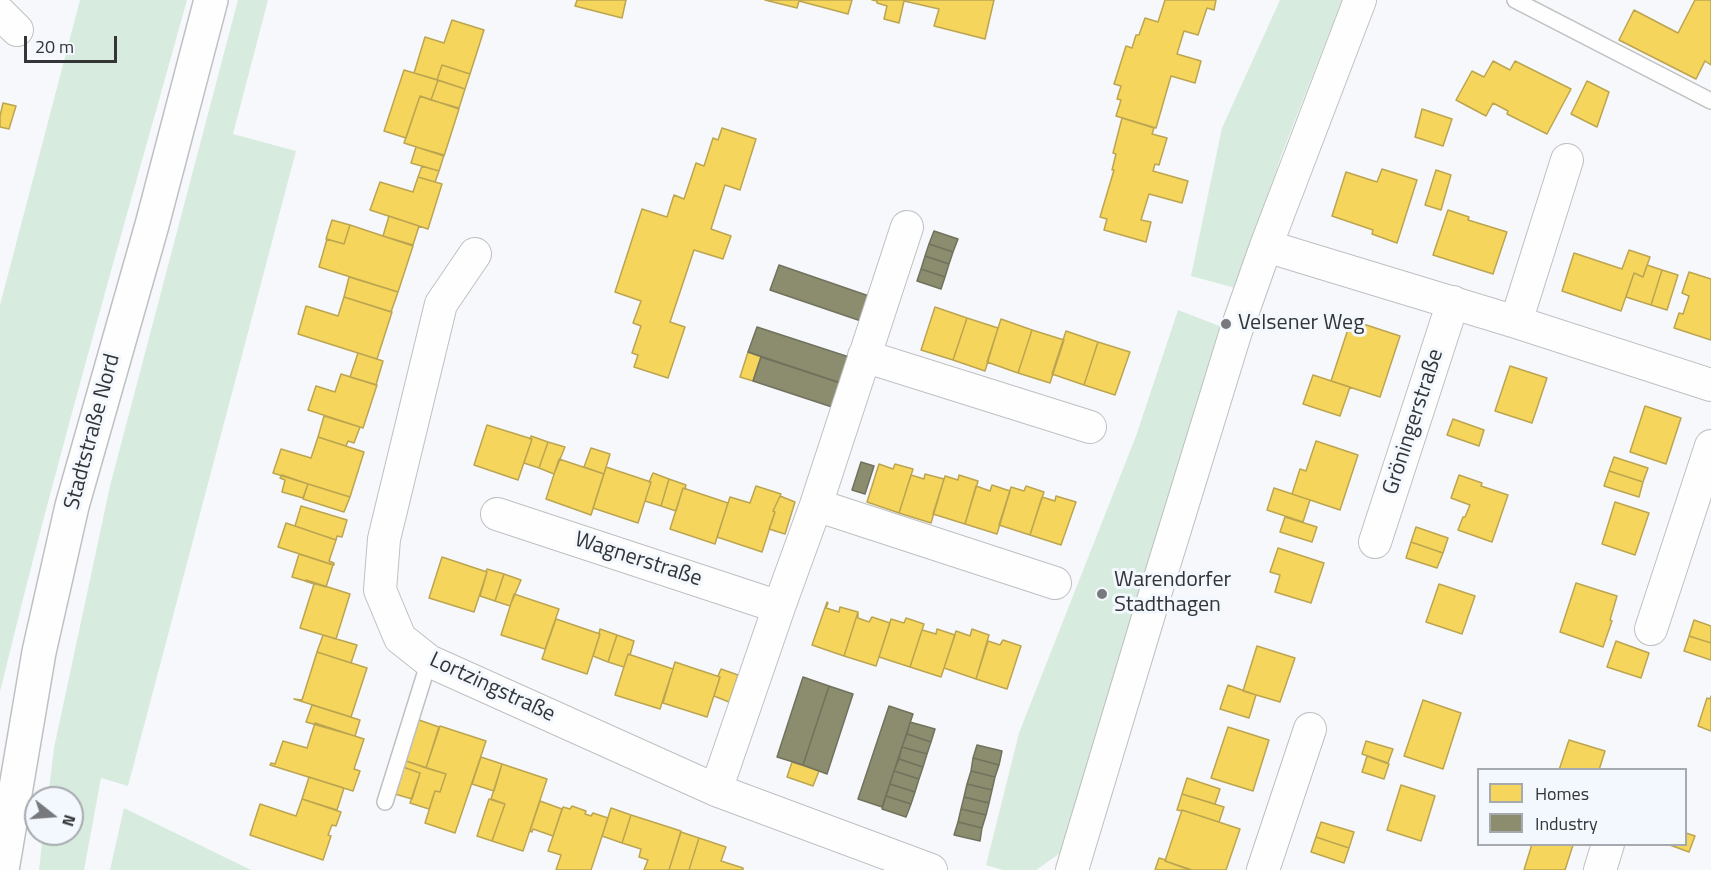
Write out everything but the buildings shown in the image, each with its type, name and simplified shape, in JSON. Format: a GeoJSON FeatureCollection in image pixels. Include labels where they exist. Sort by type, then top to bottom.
{"type":"FeatureCollection","features":[{"type":"Feature","properties":{"kind":"main road","name":"Stadtstraße Nord"},"geometry":{"type":"LineString","coordinates":[[2,870],[39,652],[72,506],[152,225],[211,0]]}},
{"type":"Feature","properties":{"kind":"street"},"geometry":{"type":"LineString","coordinates":[[1072,870],[1236,331],[1360,0]]}},
{"type":"Feature","properties":{"kind":"street"},"geometry":{"type":"LineString","coordinates":[[1516,322],[1567,160]]}},
{"type":"Feature","properties":{"kind":"street"},"geometry":{"type":"LineString","coordinates":[[716,790],[778,607],[816,505],[907,227]]}},
{"type":"Feature","properties":{"kind":"street"},"geometry":{"type":"LineString","coordinates":[[1266,246],[1453,302],[1711,385]]}},
{"type":"Feature","properties":{"kind":"street","name":"Lortzingstraße"},"geometry":{"type":"LineString","coordinates":[[475,254],[441,304],[384,539],[380,590],[399,638],[429,661],[716,790],[931,870]]}},
{"type":"Feature","properties":{"kind":"street","name":"Gröningerstraße"},"geometry":{"type":"LineString","coordinates":[[1375,542],[1453,302]]}},
{"type":"Feature","properties":{"kind":"street"},"geometry":{"type":"LineString","coordinates":[[864,356],[1090,427]]}},
{"type":"Feature","properties":{"kind":"street"},"geometry":{"type":"LineString","coordinates":[[1651,629],[1711,446]]}},
{"type":"Feature","properties":{"kind":"street"},"geometry":{"type":"LineString","coordinates":[[816,505],[1055,583]]}},
{"type":"Feature","properties":{"kind":"street","name":"Wagnerstraße"},"geometry":{"type":"LineString","coordinates":[[497,514],[778,607]]}},
{"type":"Feature","properties":{"kind":"street"},"geometry":{"type":"LineString","coordinates":[[1263,870],[1310,729]]}},
{"type":"Feature","properties":{"kind":"street"},"geometry":{"type":"LineString","coordinates":[[1600,870],[1607,846]]}},
{"type":"Feature","properties":{"kind":"lane"},"geometry":{"type":"LineString","coordinates":[[1515,0],[1711,101]]}},
{"type":"Feature","properties":{"kind":"lane"},"geometry":{"type":"LineString","coordinates":[[385,802],[429,661]]}},
{"type":"Feature","properties":{"kind":"green space"},"geometry":{"type":"Polygon","coordinates":[[[80,0],[187,0],[67,432],[0,692],[0,305],[80,0]]]}},
{"type":"Feature","properties":{"kind":"green space"},"geometry":{"type":"Polygon","coordinates":[[[238,0],[268,0],[233,134],[296,151],[128,786],[101,778],[84,870],[39,870],[42,846],[84,846],[84,786],[49,786],[54,748],[110,486],[238,0]]]}},
{"type":"Feature","properties":{"kind":"green space"},"geometry":{"type":"Polygon","coordinates":[[[1280,0],[1342,0],[1281,156],[1239,289],[1191,276],[1222,128],[1280,0]]]}},
{"type":"Feature","properties":{"kind":"green space"},"geometry":{"type":"Polygon","coordinates":[[[1178,310],[1222,327],[1066,849],[1036,870],[1003,870],[986,865],[1019,733],[1136,436],[1178,310]]]}},
{"type":"Feature","properties":{"kind":"green space"},"geometry":{"type":"Polygon","coordinates":[[[124,808],[251,870],[110,870],[124,808]]]}},
{"type":"Feature","properties":{"kind":"place","name":"Velsener Weg"},"geometry":{"type":"Point","coordinates":[1226,324]}},
{"type":"Feature","properties":{"kind":"place","name":"Warendorfer Stadthagen"},"geometry":{"type":"Point","coordinates":[1102,594]}}]}
